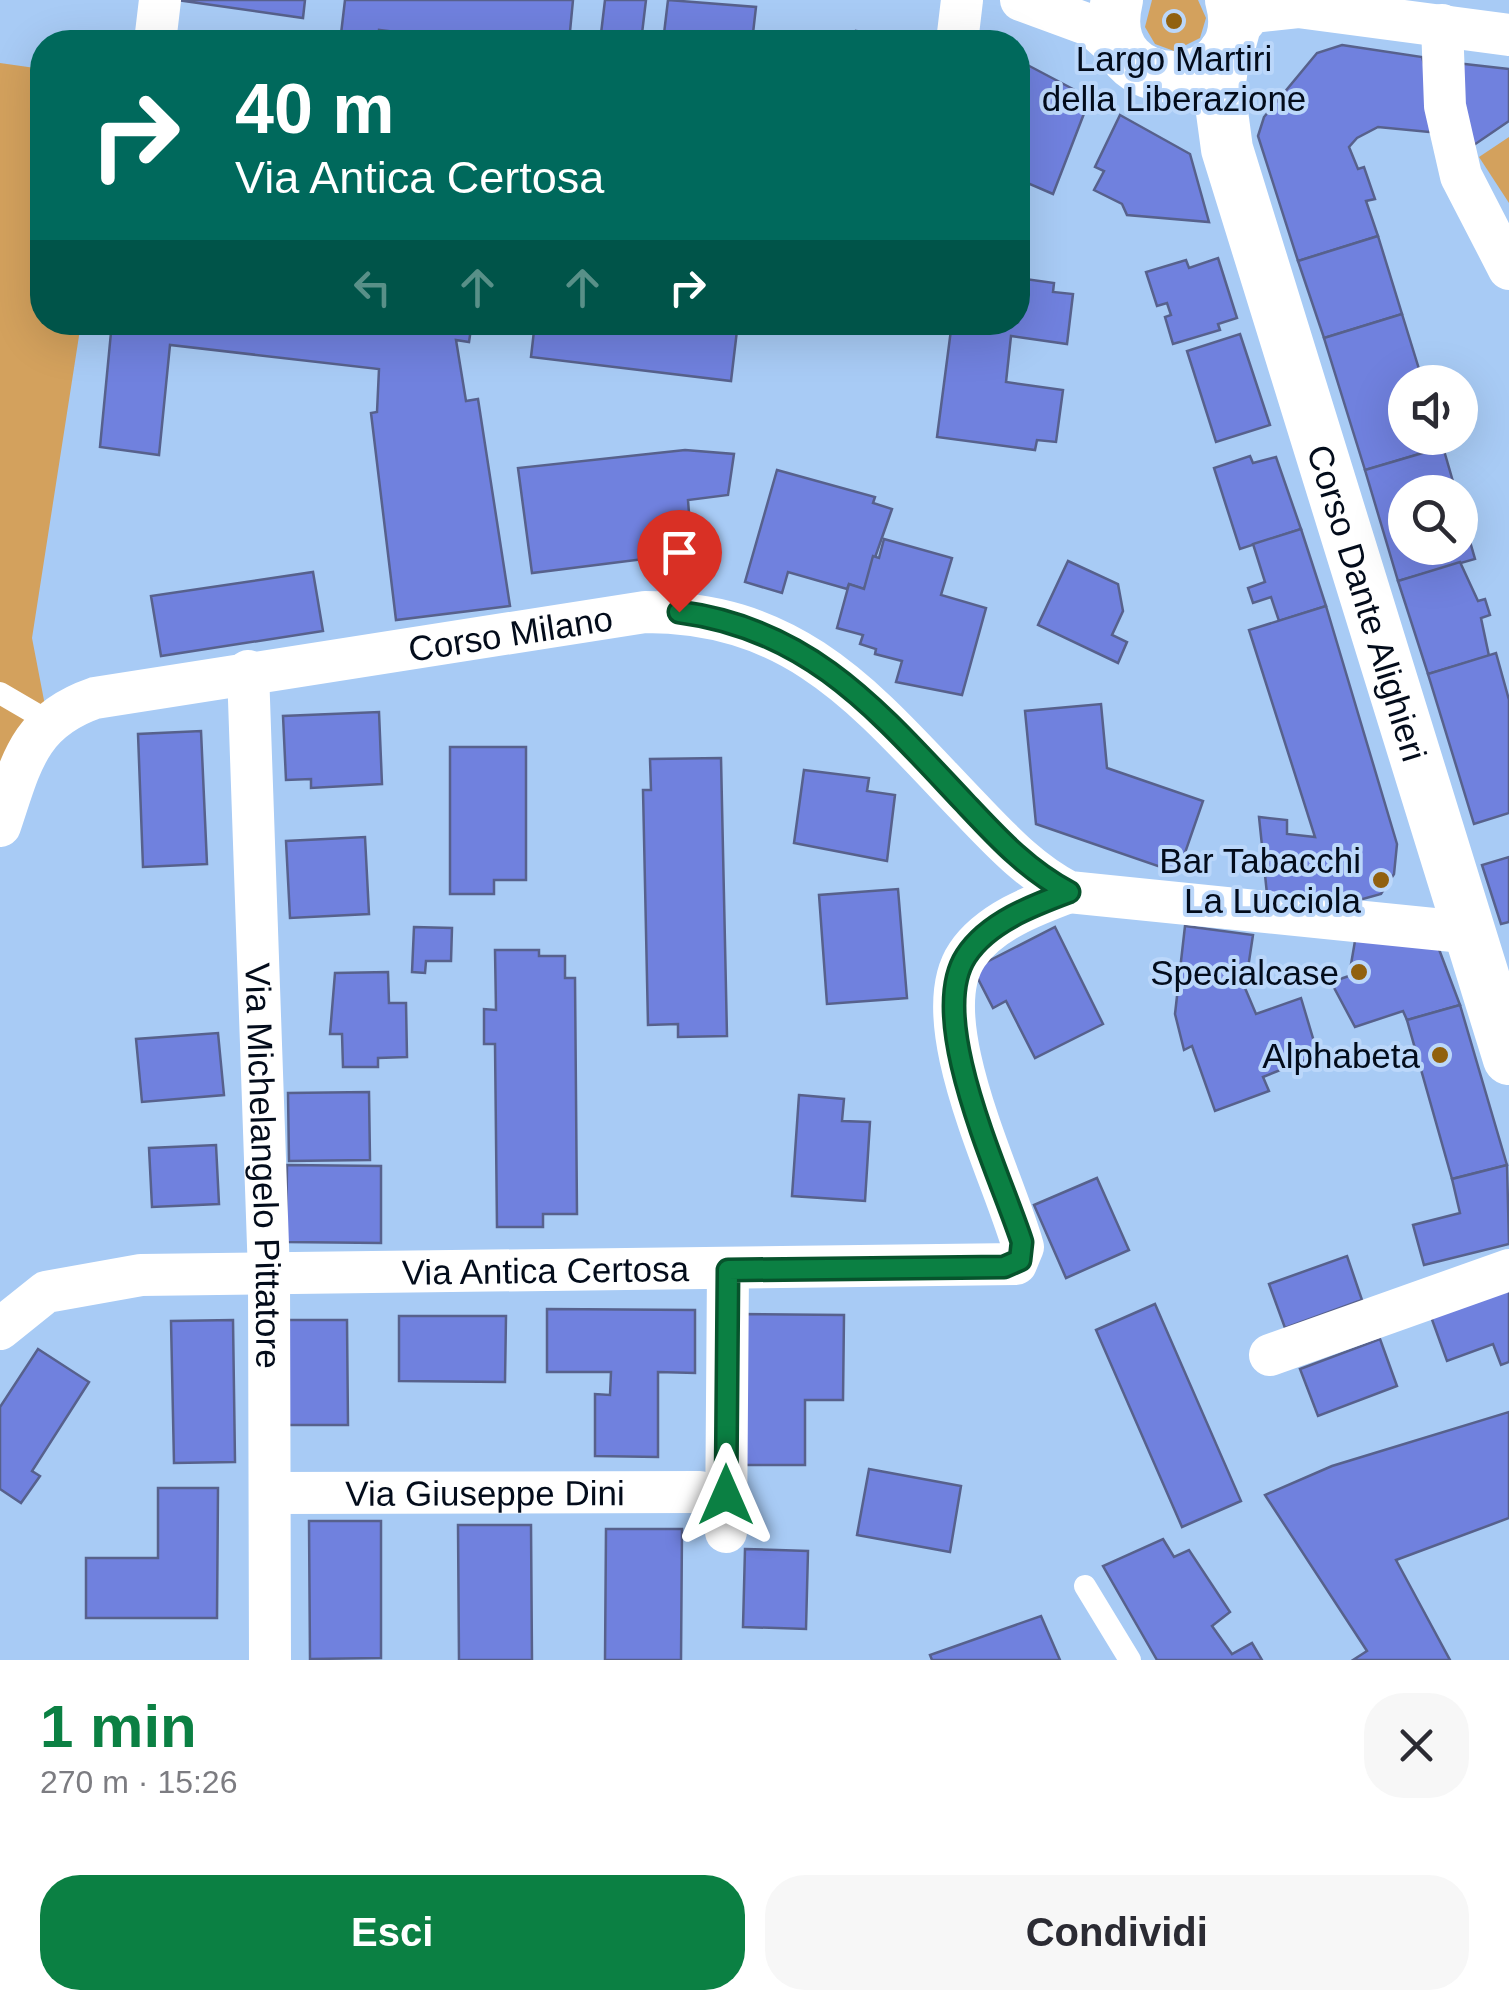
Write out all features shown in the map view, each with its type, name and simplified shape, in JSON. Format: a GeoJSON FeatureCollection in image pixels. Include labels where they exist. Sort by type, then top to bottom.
{"type":"FeatureCollection","features":[{"type":"Feature","properties":{"kind":"street"},"geometry":{"type":"LineString","coordinates":[[156,30],[160,0]]}},
{"type":"Feature","properties":{"kind":"street"},"geometry":{"type":"LineString","coordinates":[[958,30],[962,0]]}},
{"type":"Feature","properties":{"kind":"street"},"geometry":{"type":"LineString","coordinates":[[1021,0],[1092,26],[1140,67],[1185,78],[1203,72],[1229,30],[1244,17],[1265,8],[1339,10]]}},
{"type":"Feature","properties":{"kind":"street"},"geometry":{"type":"LineString","coordinates":[[1030,0],[1076,0]]}},
{"type":"Feature","properties":{"kind":"street"},"geometry":{"type":"LineString","coordinates":[[1116,0],[1114,27],[1140,67]]}},
{"type":"Feature","properties":{"kind":"street"},"geometry":{"type":"LineString","coordinates":[[1294,0],[1509,35]]}},
{"type":"Feature","properties":{"kind":"street"},"geometry":{"type":"LineString","coordinates":[[1442,24],[1445,106],[1461,176],[1504,259]]}},
{"type":"Feature","properties":{"kind":"street","name":"Corso Dante Alighieri"},"geometry":{"type":"LineString","coordinates":[[1229,30],[1219,85],[1227,149],[1509,1059]]}},
{"type":"Feature","properties":{"kind":"street","name":"Corso Dante Alighieri"},"geometry":{"type":"LineString","coordinates":[[1140,67],[1188,96],[1227,149]]}},
{"type":"Feature","properties":{"kind":"street","name":"Corso Milano"},"geometry":{"type":"LineString","coordinates":[[48,720],[72,706],[120,690],[645,612],[722,618],[783,643],[844,679],[1021,860],[1069,892],[1472,933]]}},
{"type":"Feature","properties":{"kind":"street","name":"Via Michelangelo Pittatore"},"geometry":{"type":"LineString","coordinates":[[248,671],[269,1274],[270,1660]]}},
{"type":"Feature","properties":{"kind":"street"},"geometry":{"type":"LineString","coordinates":[[0,826],[25,756],[48,720]]}},
{"type":"Feature","properties":{"kind":"street","name":"Via Antica Certosa"},"geometry":{"type":"LineString","coordinates":[[0,1329],[26,1304],[73,1284],[140,1275],[1004,1267],[1019,1262],[1022,1242],[955,1042],[953,998],[958,972],[972,947],[1018,913],[1069,892]]}},
{"type":"Feature","properties":{"kind":"street"},"geometry":{"type":"LineString","coordinates":[[726,1532],[728,1270]]}},
{"type":"Feature","properties":{"kind":"street"},"geometry":{"type":"LineString","coordinates":[[1270,1354],[1509,1270]]}},
{"type":"Feature","properties":{"kind":"street","name":"Via Giuseppe Dini"},"geometry":{"type":"LineString","coordinates":[[270,1494],[700,1492]]}},
{"type":"Feature","properties":{"kind":"lane"},"geometry":{"type":"LineString","coordinates":[[0,694],[48,720]]}},
{"type":"Feature","properties":{"kind":"lane"},"geometry":{"type":"LineString","coordinates":[[1086,1586],[1130,1660]]}},
{"type":"Feature","properties":{"kind":"shaded area"},"geometry":{"type":"Polygon","coordinates":[[[1152,0],[1198,0],[1206,18],[1200,38],[1174,51],[1155,44],[1145,27],[1152,0]]]}},
{"type":"Feature","properties":{"kind":"shaded area"},"geometry":{"type":"Polygon","coordinates":[[[0,63],[30,67],[30,335],[79,335],[32,638],[48,721],[0,826],[0,63]]]}},
{"type":"Feature","properties":{"kind":"shaded area"},"geometry":{"type":"Polygon","coordinates":[[[1509,137],[1509,203],[1479,157],[1509,137]]]}},
{"type":"Feature","properties":{"kind":"building"},"geometry":{"type":"Polygon","coordinates":[[[177,0],[305,0],[303,18],[177,0]]]}},
{"type":"Feature","properties":{"kind":"building"},"geometry":{"type":"Polygon","coordinates":[[[345,0],[573,0],[570,30],[341,30],[345,0]]]}},
{"type":"Feature","properties":{"kind":"building"},"geometry":{"type":"Polygon","coordinates":[[[605,0],[646,0],[642,30],[601,30],[605,0]]]}},
{"type":"Feature","properties":{"kind":"building"},"geometry":{"type":"Polygon","coordinates":[[[668,0],[756,7],[753,30],[664,30],[668,0]]]}},
{"type":"Feature","properties":{"kind":"building"},"geometry":{"type":"Polygon","coordinates":[[[1342,45],[1422,57],[1440,120],[1429,132],[1378,127],[1357,138],[1349,147],[1358,169],[1364,167],[1375,199],[1366,201],[1378,236],[1298,261],[1258,136],[1264,117],[1317,53],[1342,45]]]}},
{"type":"Feature","properties":{"kind":"building"},"geometry":{"type":"Polygon","coordinates":[[[1456,63],[1509,69],[1509,121],[1471,147],[1456,63]]]}},
{"type":"Feature","properties":{"kind":"building"},"geometry":{"type":"Polygon","coordinates":[[[1030,66],[1090,98],[1053,194],[1030,184],[1030,66]]]}},
{"type":"Feature","properties":{"kind":"building"},"geometry":{"type":"Polygon","coordinates":[[[1120,115],[1190,154],[1209,222],[1127,215],[1122,204],[1094,190],[1104,171],[1095,167],[1120,115]]]}},
{"type":"Feature","properties":{"kind":"building"},"geometry":{"type":"Polygon","coordinates":[[[1378,236],[1402,314],[1324,338],[1298,261],[1378,236]]]}},
{"type":"Feature","properties":{"kind":"building"},"geometry":{"type":"Polygon","coordinates":[[[1218,258],[1237,318],[1218,324],[1220,330],[1173,344],[1165,317],[1171,315],[1167,303],[1157,306],[1146,272],[1186,260],[1189,268],[1218,258]]]}},
{"type":"Feature","properties":{"kind":"building"},"geometry":{"type":"Polygon","coordinates":[[[1030,280],[1054,283],[1053,292],[1073,294],[1067,344],[1011,336],[1006,382],[1063,390],[1056,442],[1037,440],[1035,450],[937,437],[950,335],[1030,335],[1030,280]]]}},
{"type":"Feature","properties":{"kind":"building"},"geometry":{"type":"Polygon","coordinates":[[[1402,314],[1418,365],[1388,365],[1388,455],[1416,455],[1365,470],[1324,338],[1402,314]]]}},
{"type":"Feature","properties":{"kind":"building"},"geometry":{"type":"Polygon","coordinates":[[[1240,334],[1270,425],[1216,442],[1187,351],[1240,334]]]}},
{"type":"Feature","properties":{"kind":"building"},"geometry":{"type":"Polygon","coordinates":[[[111,335],[470,335],[469,342],[456,340],[466,401],[478,399],[510,606],[396,620],[371,413],[377,412],[379,369],[170,345],[159,455],[100,447],[111,335]]]}},
{"type":"Feature","properties":{"kind":"building"},"geometry":{"type":"Polygon","coordinates":[[[534,335],[736,335],[731,381],[531,357],[534,335]]]}},
{"type":"Feature","properties":{"kind":"building"},"geometry":{"type":"Polygon","coordinates":[[[685,450],[734,454],[728,495],[688,500],[692,553],[532,573],[518,468],[685,450]]]}},
{"type":"Feature","properties":{"kind":"building"},"geometry":{"type":"Polygon","coordinates":[[[1416,455],[1445,455],[1451,475],[1388,475],[1388,547],[1365,470],[1416,455]]]}},
{"type":"Feature","properties":{"kind":"building"},"geometry":{"type":"Polygon","coordinates":[[[1250,456],[1253,463],[1276,457],[1301,529],[1240,549],[1214,468],[1250,456]]]}},
{"type":"Feature","properties":{"kind":"building"},"geometry":{"type":"Polygon","coordinates":[[[777,470],[875,497],[873,503],[892,509],[864,589],[849,584],[847,589],[788,572],[782,593],[745,582],[777,470]]]}},
{"type":"Feature","properties":{"kind":"building"},"geometry":{"type":"Polygon","coordinates":[[[1301,529],[1326,606],[1279,621],[1271,597],[1253,603],[1248,588],[1265,582],[1253,544],[1301,529]]]}},
{"type":"Feature","properties":{"kind":"building"},"geometry":{"type":"Polygon","coordinates":[[[884,539],[952,558],[941,595],[986,608],[962,695],[896,682],[902,661],[875,654],[876,649],[860,644],[863,635],[837,628],[849,584],[864,589],[873,556],[879,558],[884,539]]]}},
{"type":"Feature","properties":{"kind":"building"},"geometry":{"type":"Polygon","coordinates":[[[1068,561],[1118,584],[1123,611],[1112,635],[1127,642],[1118,663],[1038,625],[1068,561]]]}},
{"type":"Feature","properties":{"kind":"building"},"geometry":{"type":"Polygon","coordinates":[[[1393,565],[1454,565],[1398,581],[1393,565]]]}},
{"type":"Feature","properties":{"kind":"building"},"geometry":{"type":"Polygon","coordinates":[[[1461,565],[1478,601],[1485,599],[1490,615],[1481,618],[1489,656],[1428,674],[1398,581],[1461,565]]]}},
{"type":"Feature","properties":{"kind":"building"},"geometry":{"type":"Polygon","coordinates":[[[313,572],[323,631],[161,656],[151,596],[313,572]]]}},
{"type":"Feature","properties":{"kind":"building"},"geometry":{"type":"Polygon","coordinates":[[[1326,606],[1397,844],[1394,874],[1381,894],[1352,902],[1267,894],[1259,817],[1287,820],[1287,834],[1315,837],[1249,630],[1326,606]]]}},
{"type":"Feature","properties":{"kind":"building"},"geometry":{"type":"Polygon","coordinates":[[[1496,653],[1509,700],[1509,813],[1474,824],[1428,674],[1496,653]]]}},
{"type":"Feature","properties":{"kind":"building"},"geometry":{"type":"Polygon","coordinates":[[[1101,704],[1107,768],[1203,801],[1178,873],[1036,824],[1025,711],[1101,704]]]}},
{"type":"Feature","properties":{"kind":"building"},"geometry":{"type":"Polygon","coordinates":[[[379,712],[382,784],[311,788],[311,779],[286,780],[283,716],[379,712]]]}},
{"type":"Feature","properties":{"kind":"building"},"geometry":{"type":"Polygon","coordinates":[[[201,731],[207,864],[143,867],[138,734],[201,731]]]}},
{"type":"Feature","properties":{"kind":"building"},"geometry":{"type":"Polygon","coordinates":[[[450,747],[526,747],[526,880],[494,880],[494,894],[450,894],[450,747]]]}},
{"type":"Feature","properties":{"kind":"building"},"geometry":{"type":"Polygon","coordinates":[[[721,758],[727,1036],[678,1037],[678,1024],[648,1025],[643,790],[651,790],[650,759],[721,758]]]}},
{"type":"Feature","properties":{"kind":"building"},"geometry":{"type":"Polygon","coordinates":[[[804,770],[869,778],[867,791],[895,795],[887,861],[794,843],[804,770]]]}},
{"type":"Feature","properties":{"kind":"building"},"geometry":{"type":"Polygon","coordinates":[[[365,837],[369,914],[290,918],[286,841],[365,837]]]}},
{"type":"Feature","properties":{"kind":"building"},"geometry":{"type":"Polygon","coordinates":[[[1509,857],[1509,922],[1501,924],[1482,865],[1509,857]]]}},
{"type":"Feature","properties":{"kind":"building"},"geometry":{"type":"Polygon","coordinates":[[[898,889],[907,998],[827,1004],[819,895],[898,889]]]}},
{"type":"Feature","properties":{"kind":"building"},"geometry":{"type":"Polygon","coordinates":[[[1185,926],[1253,935],[1245,988],[1256,1014],[1301,998],[1318,1055],[1263,1077],[1269,1091],[1215,1111],[1192,1046],[1184,1050],[1175,1014],[1185,926]]]}},
{"type":"Feature","properties":{"kind":"building"},"geometry":{"type":"Polygon","coordinates":[[[414,927],[452,928],[451,961],[426,961],[425,973],[412,972],[414,927]]]}},
{"type":"Feature","properties":{"kind":"building"},"geometry":{"type":"Polygon","coordinates":[[[1055,927],[1103,1024],[1035,1058],[1006,1001],[993,1008],[973,969],[1055,927]]]}},
{"type":"Feature","properties":{"kind":"building"},"geometry":{"type":"Polygon","coordinates":[[[1356,935],[1437,944],[1460,1005],[1407,1020],[1403,1011],[1355,1027],[1331,982],[1349,976],[1356,935]]]}},
{"type":"Feature","properties":{"kind":"building"},"geometry":{"type":"Polygon","coordinates":[[[495,950],[539,950],[539,956],[565,956],[565,978],[575,978],[577,1214],[543,1214],[543,1227],[497,1227],[495,1044],[484,1044],[484,1009],[496,1010],[495,950]]]}},
{"type":"Feature","properties":{"kind":"building"},"geometry":{"type":"Polygon","coordinates":[[[388,972],[389,1003],[406,1003],[407,1057],[378,1058],[378,1067],[343,1067],[342,1034],[330,1034],[335,973],[388,972]]]}},
{"type":"Feature","properties":{"kind":"building"},"geometry":{"type":"Polygon","coordinates":[[[1460,1005],[1507,1165],[1452,1179],[1407,1020],[1460,1005]]]}},
{"type":"Feature","properties":{"kind":"building"},"geometry":{"type":"Polygon","coordinates":[[[218,1033],[224,1095],[142,1102],[136,1039],[218,1033]]]}},
{"type":"Feature","properties":{"kind":"building"},"geometry":{"type":"Polygon","coordinates":[[[369,1092],[370,1160],[289,1161],[288,1093],[369,1092]]]}},
{"type":"Feature","properties":{"kind":"building"},"geometry":{"type":"Polygon","coordinates":[[[799,1095],[844,1099],[842,1121],[870,1122],[865,1201],[792,1196],[799,1095]]]}},
{"type":"Feature","properties":{"kind":"building"},"geometry":{"type":"Polygon","coordinates":[[[216,1145],[219,1204],[152,1207],[149,1148],[216,1145]]]}},
{"type":"Feature","properties":{"kind":"building"},"geometry":{"type":"Polygon","coordinates":[[[287,1165],[381,1166],[381,1243],[286,1242],[287,1165]]]}},
{"type":"Feature","properties":{"kind":"building"},"geometry":{"type":"Polygon","coordinates":[[[1507,1165],[1509,1244],[1424,1265],[1413,1225],[1460,1213],[1452,1179],[1507,1165]]]}},
{"type":"Feature","properties":{"kind":"building"},"geometry":{"type":"Polygon","coordinates":[[[1097,1178],[1129,1250],[1066,1278],[1034,1205],[1097,1178]]]}},
{"type":"Feature","properties":{"kind":"building"},"geometry":{"type":"Polygon","coordinates":[[[1347,1256],[1362,1300],[1285,1328],[1269,1284],[1347,1256]]]}},
{"type":"Feature","properties":{"kind":"building"},"geometry":{"type":"Polygon","coordinates":[[[1509,1285],[1509,1362],[1501,1365],[1493,1344],[1447,1361],[1430,1314],[1509,1285]]]}},
{"type":"Feature","properties":{"kind":"building"},"geometry":{"type":"Polygon","coordinates":[[[1155,1304],[1241,1501],[1182,1527],[1096,1330],[1155,1304]]]}},
{"type":"Feature","properties":{"kind":"building"},"geometry":{"type":"Polygon","coordinates":[[[547,1309],[695,1310],[695,1373],[658,1372],[658,1457],[595,1456],[595,1394],[610,1395],[611,1372],[547,1372],[547,1309]]]}},
{"type":"Feature","properties":{"kind":"building"},"geometry":{"type":"Polygon","coordinates":[[[739,1314],[844,1315],[843,1400],[805,1400],[805,1465],[738,1465],[739,1314]]]}},
{"type":"Feature","properties":{"kind":"building"},"geometry":{"type":"Polygon","coordinates":[[[399,1316],[506,1316],[505,1382],[399,1381],[399,1316]]]}},
{"type":"Feature","properties":{"kind":"building"},"geometry":{"type":"Polygon","coordinates":[[[233,1320],[235,1462],[174,1463],[171,1321],[233,1320]]]}},
{"type":"Feature","properties":{"kind":"building"},"geometry":{"type":"Polygon","coordinates":[[[283,1320],[347,1320],[348,1425],[284,1425],[283,1320]]]}},
{"type":"Feature","properties":{"kind":"building"},"geometry":{"type":"Polygon","coordinates":[[[1380,1339],[1397,1386],[1318,1416],[1300,1369],[1380,1339]]]}},
{"type":"Feature","properties":{"kind":"building"},"geometry":{"type":"Polygon","coordinates":[[[38,1349],[89,1382],[32,1471],[40,1476],[21,1503],[0,1489],[0,1407],[38,1349]]]}},
{"type":"Feature","properties":{"kind":"building"},"geometry":{"type":"Polygon","coordinates":[[[1509,1412],[1509,1518],[1396,1560],[1450,1660],[1353,1660],[1367,1651],[1265,1495],[1332,1466],[1509,1412]]]}},
{"type":"Feature","properties":{"kind":"building"},"geometry":{"type":"Polygon","coordinates":[[[869,1469],[961,1486],[950,1552],[857,1535],[869,1469]]]}},
{"type":"Feature","properties":{"kind":"building"},"geometry":{"type":"Polygon","coordinates":[[[158,1488],[218,1488],[217,1618],[86,1618],[86,1558],[158,1558],[158,1488]]]}},
{"type":"Feature","properties":{"kind":"building"},"geometry":{"type":"Polygon","coordinates":[[[309,1521],[381,1521],[381,1658],[310,1659],[309,1521]]]}},
{"type":"Feature","properties":{"kind":"building"},"geometry":{"type":"Polygon","coordinates":[[[458,1525],[531,1525],[532,1660],[459,1660],[458,1525]]]}},
{"type":"Feature","properties":{"kind":"building"},"geometry":{"type":"Polygon","coordinates":[[[606,1529],[682,1529],[681,1660],[605,1660],[606,1529]]]}},
{"type":"Feature","properties":{"kind":"building"},"geometry":{"type":"Polygon","coordinates":[[[1163,1539],[1174,1557],[1189,1550],[1230,1612],[1212,1626],[1232,1654],[1252,1643],[1262,1660],[1157,1660],[1103,1566],[1163,1539]]]}},
{"type":"Feature","properties":{"kind":"building"},"geometry":{"type":"Polygon","coordinates":[[[745,1549],[808,1551],[806,1629],[743,1627],[745,1549]]]}},
{"type":"Feature","properties":{"kind":"building"},"geometry":{"type":"Polygon","coordinates":[[[1041,1616],[1060,1660],[932,1660],[930,1655],[1041,1616]]]}},
{"type":"Feature","properties":{"kind":"place","name":"Largo Martiri della Liberazione"},"geometry":{"type":"Point","coordinates":[1174,21]}},
{"type":"Feature","properties":{"kind":"place","name":"Bar Tabacchi La Lucciola"},"geometry":{"type":"Point","coordinates":[1381,880]}},
{"type":"Feature","properties":{"kind":"place","name":"Specialcase"},"geometry":{"type":"Point","coordinates":[1359,972]}},
{"type":"Feature","properties":{"kind":"place","name":"Alphabeta"},"geometry":{"type":"Point","coordinates":[1440,1055]}},
{"type":"Feature","properties":{"kind":"route"},"geometry":{"type":"LineString","coordinates":[[679,612],[722,618],[758,631],[844,679],[1004,844],[1034,872],[1069,892],[1018,913],[972,947],[958,972],[953,998],[952,1033],[1022,1242],[1020,1260],[1004,1267],[728,1270],[726,1495]]}}]}
